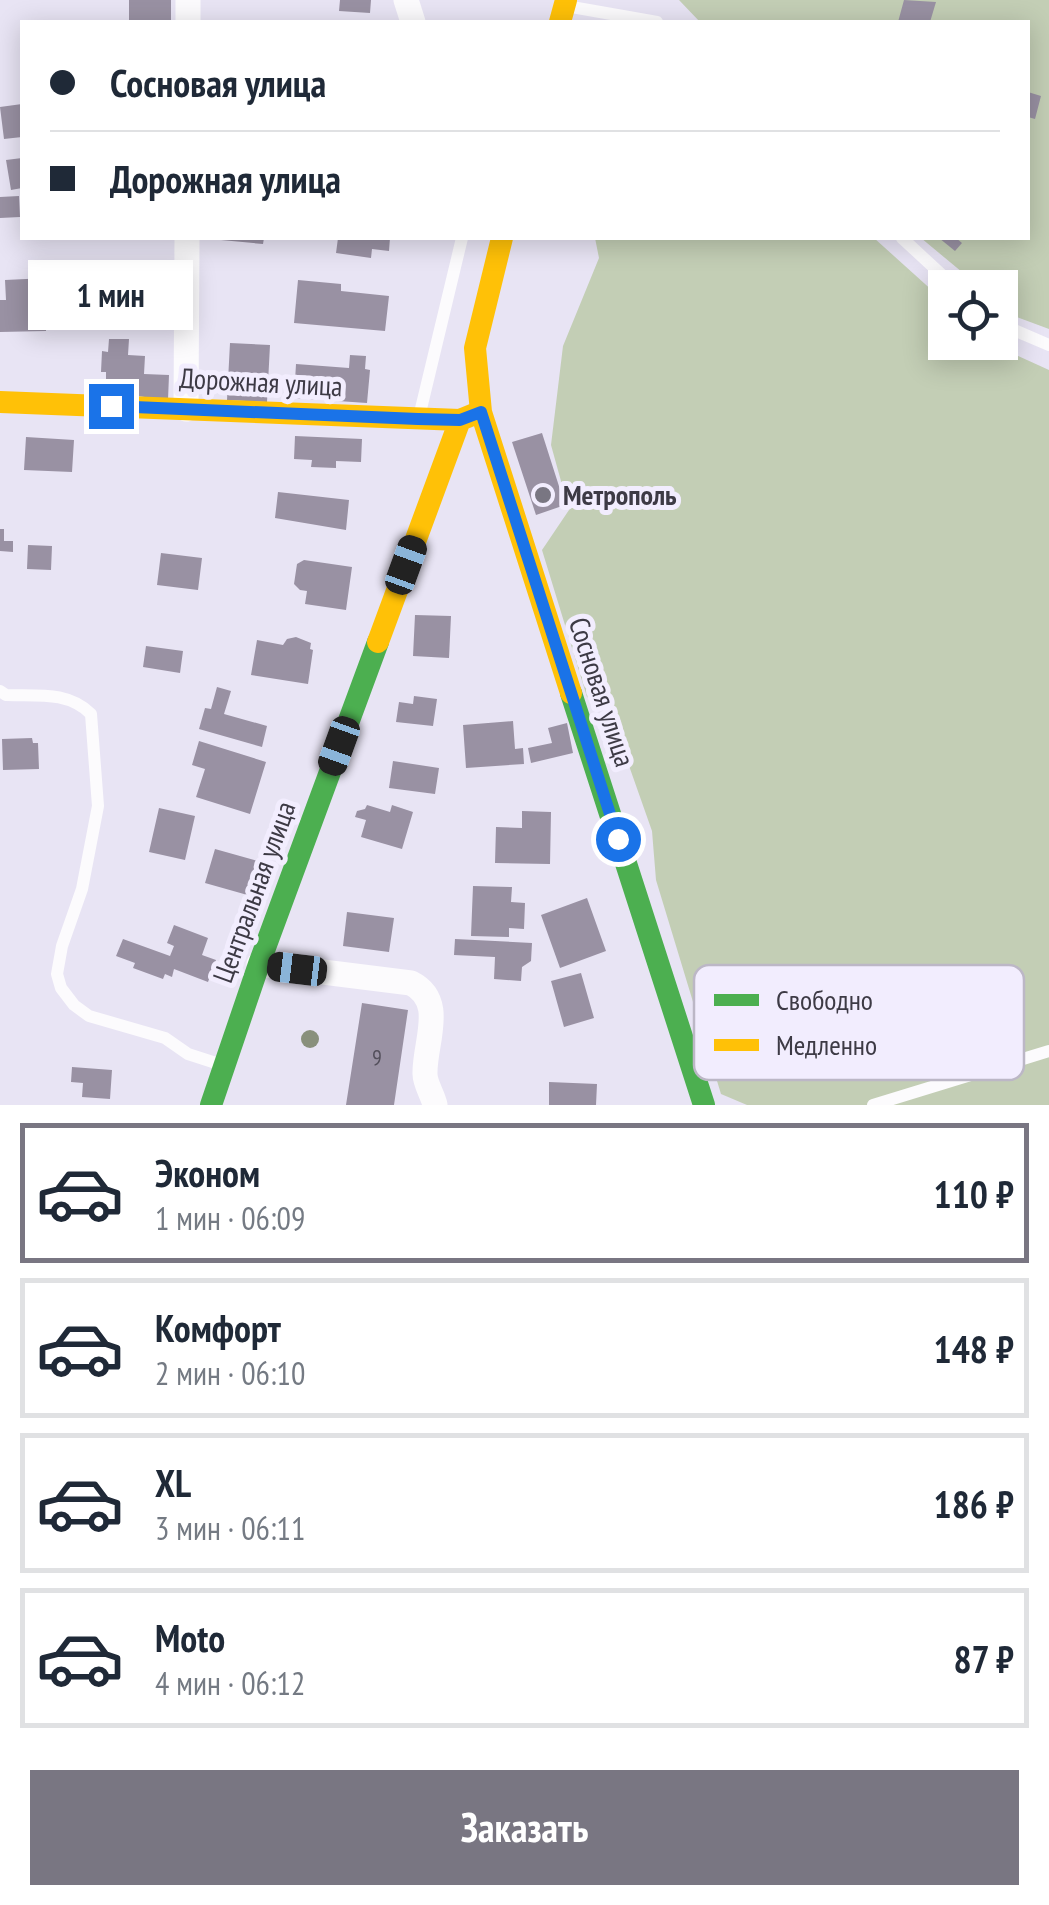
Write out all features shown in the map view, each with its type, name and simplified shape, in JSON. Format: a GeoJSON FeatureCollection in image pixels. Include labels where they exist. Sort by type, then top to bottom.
{"type":"FeatureCollection","features":[{"type":"Feature","properties":{"kind":"street"},"geometry":{"type":"LineString","coordinates":[[186,240],[186,409]]}},
{"type":"Feature","properties":{"kind":"street","name":"Центральная улица"},"geometry":{"type":"LineString","coordinates":[[211,1105],[259,964],[470,416],[474,348],[501,240]]}},
{"type":"Feature","properties":{"kind":"street","name":"Дорожная улица"},"geometry":{"type":"LineString","coordinates":[[0,402],[418,419],[470,416]]}},
{"type":"Feature","properties":{"kind":"street","name":"Сосновая улица"},"geometry":{"type":"LineString","coordinates":[[470,416],[694,1076]]}},
{"type":"Feature","properties":{"kind":"street"},"geometry":{"type":"LineString","coordinates":[[259,964],[420,987],[431,1008],[424,1077],[434,1105]]}},
{"type":"Feature","properties":{"kind":"street","name":"Сосновая улица"},"geometry":{"type":"LineString","coordinates":[[696,1080],[704,1105]]}},
{"type":"Feature","properties":{"kind":"lane"},"geometry":{"type":"LineString","coordinates":[[564,9],[642,20]]}},
{"type":"Feature","properties":{"kind":"lane"},"geometry":{"type":"LineString","coordinates":[[418,419],[462,240]]}},
{"type":"Feature","properties":{"kind":"lane"},"geometry":{"type":"LineString","coordinates":[[904,240],[937,270]]}},
{"type":"Feature","properties":{"kind":"lane"},"geometry":{"type":"LineString","coordinates":[[1018,332],[1049,345]]}},
{"type":"Feature","properties":{"kind":"lane"},"geometry":{"type":"LineString","coordinates":[[0,691],[6,695],[60,696],[79,702],[91,714],[98,806],[82,889],[62,946],[58,974],[62,988],[74,1005],[90,1016],[166,1038],[188,1054],[224,1066]]}},
{"type":"Feature","properties":{"kind":"lane"},"geometry":{"type":"LineString","coordinates":[[1024,1059],[1049,1051]]}},
{"type":"Feature","properties":{"kind":"lane"},"geometry":{"type":"LineString","coordinates":[[420,1105],[424,1077]]}},
{"type":"Feature","properties":{"kind":"lane"},"geometry":{"type":"LineString","coordinates":[[874,1105],[955,1080]]}},
{"type":"Feature","properties":{"kind":"green space"},"geometry":{"type":"Polygon","coordinates":[[[679,0],[1049,0],[1049,329],[1018,318],[1018,270],[960,270],[923,240],[1030,240],[1030,20],[698,20],[679,0]]]}},
{"type":"Feature","properties":{"kind":"green space"},"geometry":{"type":"Polygon","coordinates":[[[595,240],[876,240],[928,287],[928,360],[1018,360],[1018,356],[1049,370],[1049,1105],[747,1105],[721,1094],[717,1080],[1024,1080],[1024,965],[694,965],[694,1005],[656,880],[652,831],[609,709],[587,697],[542,550],[569,510],[551,445],[563,346],[599,258],[595,240]]]}},
{"type":"Feature","properties":{"kind":"building"},"geometry":{"type":"Polygon","coordinates":[[[129,0],[171,0],[171,20],[129,20],[129,0]]]}},
{"type":"Feature","properties":{"kind":"building"},"geometry":{"type":"Polygon","coordinates":[[[340,0],[371,0],[370,13],[339,11],[340,0]]]}},
{"type":"Feature","properties":{"kind":"building"},"geometry":{"type":"Polygon","coordinates":[[[904,0],[936,2],[931,20],[899,20],[904,0]]]}},
{"type":"Feature","properties":{"kind":"building"},"geometry":{"type":"Polygon","coordinates":[[[1030,93],[1041,96],[1035,119],[1030,118],[1030,93]]]}},
{"type":"Feature","properties":{"kind":"building"},"geometry":{"type":"Polygon","coordinates":[[[20,104],[20,137],[4,139],[0,107],[20,104]]]}},
{"type":"Feature","properties":{"kind":"building"},"geometry":{"type":"Polygon","coordinates":[[[20,158],[20,188],[11,190],[6,160],[20,158]]]}},
{"type":"Feature","properties":{"kind":"building"},"geometry":{"type":"Polygon","coordinates":[[[19,196],[20,217],[0,218],[0,197],[19,196]]]}},
{"type":"Feature","properties":{"kind":"building"},"geometry":{"type":"Polygon","coordinates":[[[221,240],[264,240],[263,244],[221,240]]]}},
{"type":"Feature","properties":{"kind":"building"},"geometry":{"type":"Polygon","coordinates":[[[338,240],[390,240],[389,251],[372,249],[371,258],[336,253],[338,240]]]}},
{"type":"Feature","properties":{"kind":"building"},"geometry":{"type":"Polygon","coordinates":[[[941,240],[958,240],[962,243],[955,251],[941,240]]]}},
{"type":"Feature","properties":{"kind":"building"},"geometry":{"type":"Polygon","coordinates":[[[47,278],[48,309],[88,308],[89,324],[46,325],[46,331],[0,332],[0,300],[6,300],[5,280],[47,278]]]}},
{"type":"Feature","properties":{"kind":"building"},"geometry":{"type":"Polygon","coordinates":[[[298,280],[341,284],[341,291],[389,296],[385,331],[294,323],[298,280]]]}},
{"type":"Feature","properties":{"kind":"building"},"geometry":{"type":"Polygon","coordinates":[[[109,339],[129,339],[128,355],[145,356],[144,374],[169,375],[168,400],[106,392],[106,372],[101,372],[102,351],[108,352],[109,339]]]}},
{"type":"Feature","properties":{"kind":"building"},"geometry":{"type":"Polygon","coordinates":[[[230,343],[270,345],[267,402],[227,400],[230,343]]]}},
{"type":"Feature","properties":{"kind":"building"},"geometry":{"type":"Polygon","coordinates":[[[350,355],[366,356],[365,369],[370,370],[367,403],[294,398],[296,364],[349,368],[350,355]]]}},
{"type":"Feature","properties":{"kind":"building"},"geometry":{"type":"Polygon","coordinates":[[[542,433],[565,505],[536,515],[512,442],[542,433]]]}},
{"type":"Feature","properties":{"kind":"building"},"geometry":{"type":"Polygon","coordinates":[[[295,436],[362,439],[361,462],[336,461],[336,468],[311,467],[312,460],[294,459],[295,436]]]}},
{"type":"Feature","properties":{"kind":"building"},"geometry":{"type":"Polygon","coordinates":[[[26,437],[74,440],[72,472],[24,470],[26,437]]]}},
{"type":"Feature","properties":{"kind":"building"},"geometry":{"type":"Polygon","coordinates":[[[278,492],[349,500],[346,530],[275,518],[278,492]]]}},
{"type":"Feature","properties":{"kind":"building"},"geometry":{"type":"Polygon","coordinates":[[[0,529],[4,529],[4,541],[13,541],[13,552],[0,551],[0,529]]]}},
{"type":"Feature","properties":{"kind":"building"},"geometry":{"type":"Polygon","coordinates":[[[28,545],[52,546],[51,570],[27,569],[28,545]]]}},
{"type":"Feature","properties":{"kind":"building"},"geometry":{"type":"Polygon","coordinates":[[[161,553],[202,558],[198,590],[157,585],[161,553]]]}},
{"type":"Feature","properties":{"kind":"building"},"geometry":{"type":"Polygon","coordinates":[[[304,560],[352,567],[346,610],[305,604],[307,591],[294,584],[297,564],[304,560]]]}},
{"type":"Feature","properties":{"kind":"building"},"geometry":{"type":"Polygon","coordinates":[[[415,615],[451,616],[449,658],[413,656],[415,615]]]}},
{"type":"Feature","properties":{"kind":"building"},"geometry":{"type":"Polygon","coordinates":[[[296,637],[311,643],[313,650],[308,684],[251,675],[257,640],[283,645],[287,639],[296,637]]]}},
{"type":"Feature","properties":{"kind":"building"},"geometry":{"type":"Polygon","coordinates":[[[146,646],[183,651],[180,673],[143,667],[146,646]]]}},
{"type":"Feature","properties":{"kind":"building"},"geometry":{"type":"Polygon","coordinates":[[[217,687],[231,691],[224,714],[267,726],[262,747],[199,729],[205,708],[211,709],[217,687]]]}},
{"type":"Feature","properties":{"kind":"building"},"geometry":{"type":"Polygon","coordinates":[[[414,696],[437,699],[433,726],[396,722],[399,702],[413,704],[414,696]]]}},
{"type":"Feature","properties":{"kind":"building"},"geometry":{"type":"Polygon","coordinates":[[[513,721],[515,749],[523,748],[524,764],[466,768],[463,725],[513,721]]]}},
{"type":"Feature","properties":{"kind":"building"},"geometry":{"type":"Polygon","coordinates":[[[567,723],[573,753],[531,763],[528,748],[552,743],[548,728],[567,723]]]}},
{"type":"Feature","properties":{"kind":"building"},"geometry":{"type":"Polygon","coordinates":[[[32,738],[33,743],[38,743],[39,769],[3,770],[2,739],[32,738]]]}},
{"type":"Feature","properties":{"kind":"building"},"geometry":{"type":"Polygon","coordinates":[[[199,741],[266,762],[250,814],[196,797],[205,769],[192,765],[199,741]]]}},
{"type":"Feature","properties":{"kind":"building"},"geometry":{"type":"Polygon","coordinates":[[[393,761],[439,768],[435,794],[389,788],[393,761]]]}},
{"type":"Feature","properties":{"kind":"building"},"geometry":{"type":"Polygon","coordinates":[[[367,805],[390,812],[392,805],[413,812],[402,849],[361,837],[366,820],[355,817],[367,805]]]}},
{"type":"Feature","properties":{"kind":"building"},"geometry":{"type":"Polygon","coordinates":[[[159,808],[195,816],[185,860],[149,852],[159,808]]]}},
{"type":"Feature","properties":{"kind":"building"},"geometry":{"type":"Polygon","coordinates":[[[522,811],[551,812],[550,864],[495,863],[496,827],[522,828],[522,811]]]}},
{"type":"Feature","properties":{"kind":"building"},"geometry":{"type":"Polygon","coordinates":[[[215,849],[261,862],[251,896],[205,883],[215,849]]]}},
{"type":"Feature","properties":{"kind":"building"},"geometry":{"type":"Polygon","coordinates":[[[473,886],[512,887],[511,902],[525,903],[524,929],[509,928],[509,937],[471,936],[473,886]]]}},
{"type":"Feature","properties":{"kind":"building"},"geometry":{"type":"Polygon","coordinates":[[[587,898],[606,951],[560,968],[541,915],[587,898]]]}},
{"type":"Feature","properties":{"kind":"building"},"geometry":{"type":"Polygon","coordinates":[[[347,912],[394,918],[389,952],[343,946],[347,912]]]}},
{"type":"Feature","properties":{"kind":"building"},"geometry":{"type":"Polygon","coordinates":[[[174,925],[208,938],[202,955],[216,960],[208,982],[174,969],[172,977],[165,974],[163,979],[133,968],[135,963],[116,956],[123,939],[170,956],[174,946],[167,943],[174,925]]]}},
{"type":"Feature","properties":{"kind":"building"},"geometry":{"type":"Polygon","coordinates":[[[455,939],[532,943],[531,961],[522,967],[521,981],[494,979],[495,957],[454,955],[455,939]]]}},
{"type":"Feature","properties":{"kind":"building"},"geometry":{"type":"Polygon","coordinates":[[[581,973],[594,1018],[564,1027],[551,981],[581,973]]]}},
{"type":"Feature","properties":{"kind":"building"},"geometry":{"type":"Polygon","coordinates":[[[362,1003],[408,1010],[394,1105],[346,1105],[362,1003]]]}},
{"type":"Feature","properties":{"kind":"building"},"geometry":{"type":"Polygon","coordinates":[[[72,1067],[112,1070],[110,1099],[82,1097],[83,1083],[71,1082],[72,1067]]]}},
{"type":"Feature","properties":{"kind":"building"},"geometry":{"type":"Polygon","coordinates":[[[549,1082],[597,1084],[596,1105],[549,1105],[549,1082]]]}},
{"type":"Feature","properties":{"kind":"traffic: fast"},"geometry":{"type":"LineString","coordinates":[[211,1105],[378,642]]}},
{"type":"Feature","properties":{"kind":"traffic: fast"},"geometry":{"type":"LineString","coordinates":[[571,693],[694,1074]]}},
{"type":"Feature","properties":{"kind":"traffic: fast"},"geometry":{"type":"LineString","coordinates":[[696,1080],[704,1105]]}},
{"type":"Feature","properties":{"kind":"traffic: slow"},"geometry":{"type":"LineString","coordinates":[[561,20],[566,0]]}},
{"type":"Feature","properties":{"kind":"traffic: slow"},"geometry":{"type":"LineString","coordinates":[[502,240],[475,348],[481,412],[571,693]]}},
{"type":"Feature","properties":{"kind":"traffic: slow"},"geometry":{"type":"LineString","coordinates":[[0,402],[460,420],[477,413]]}},
{"type":"Feature","properties":{"kind":"traffic: slow"},"geometry":{"type":"LineString","coordinates":[[378,642],[460,420]]}},
{"type":"Feature","properties":{"kind":"place","name":"Метрополь"},"geometry":{"type":"Point","coordinates":[543,495]}},
{"type":"Feature","properties":{"kind":"route"},"geometry":{"type":"LineString","coordinates":[[111,406],[460,420],[481,412],[618,839]]}}]}
